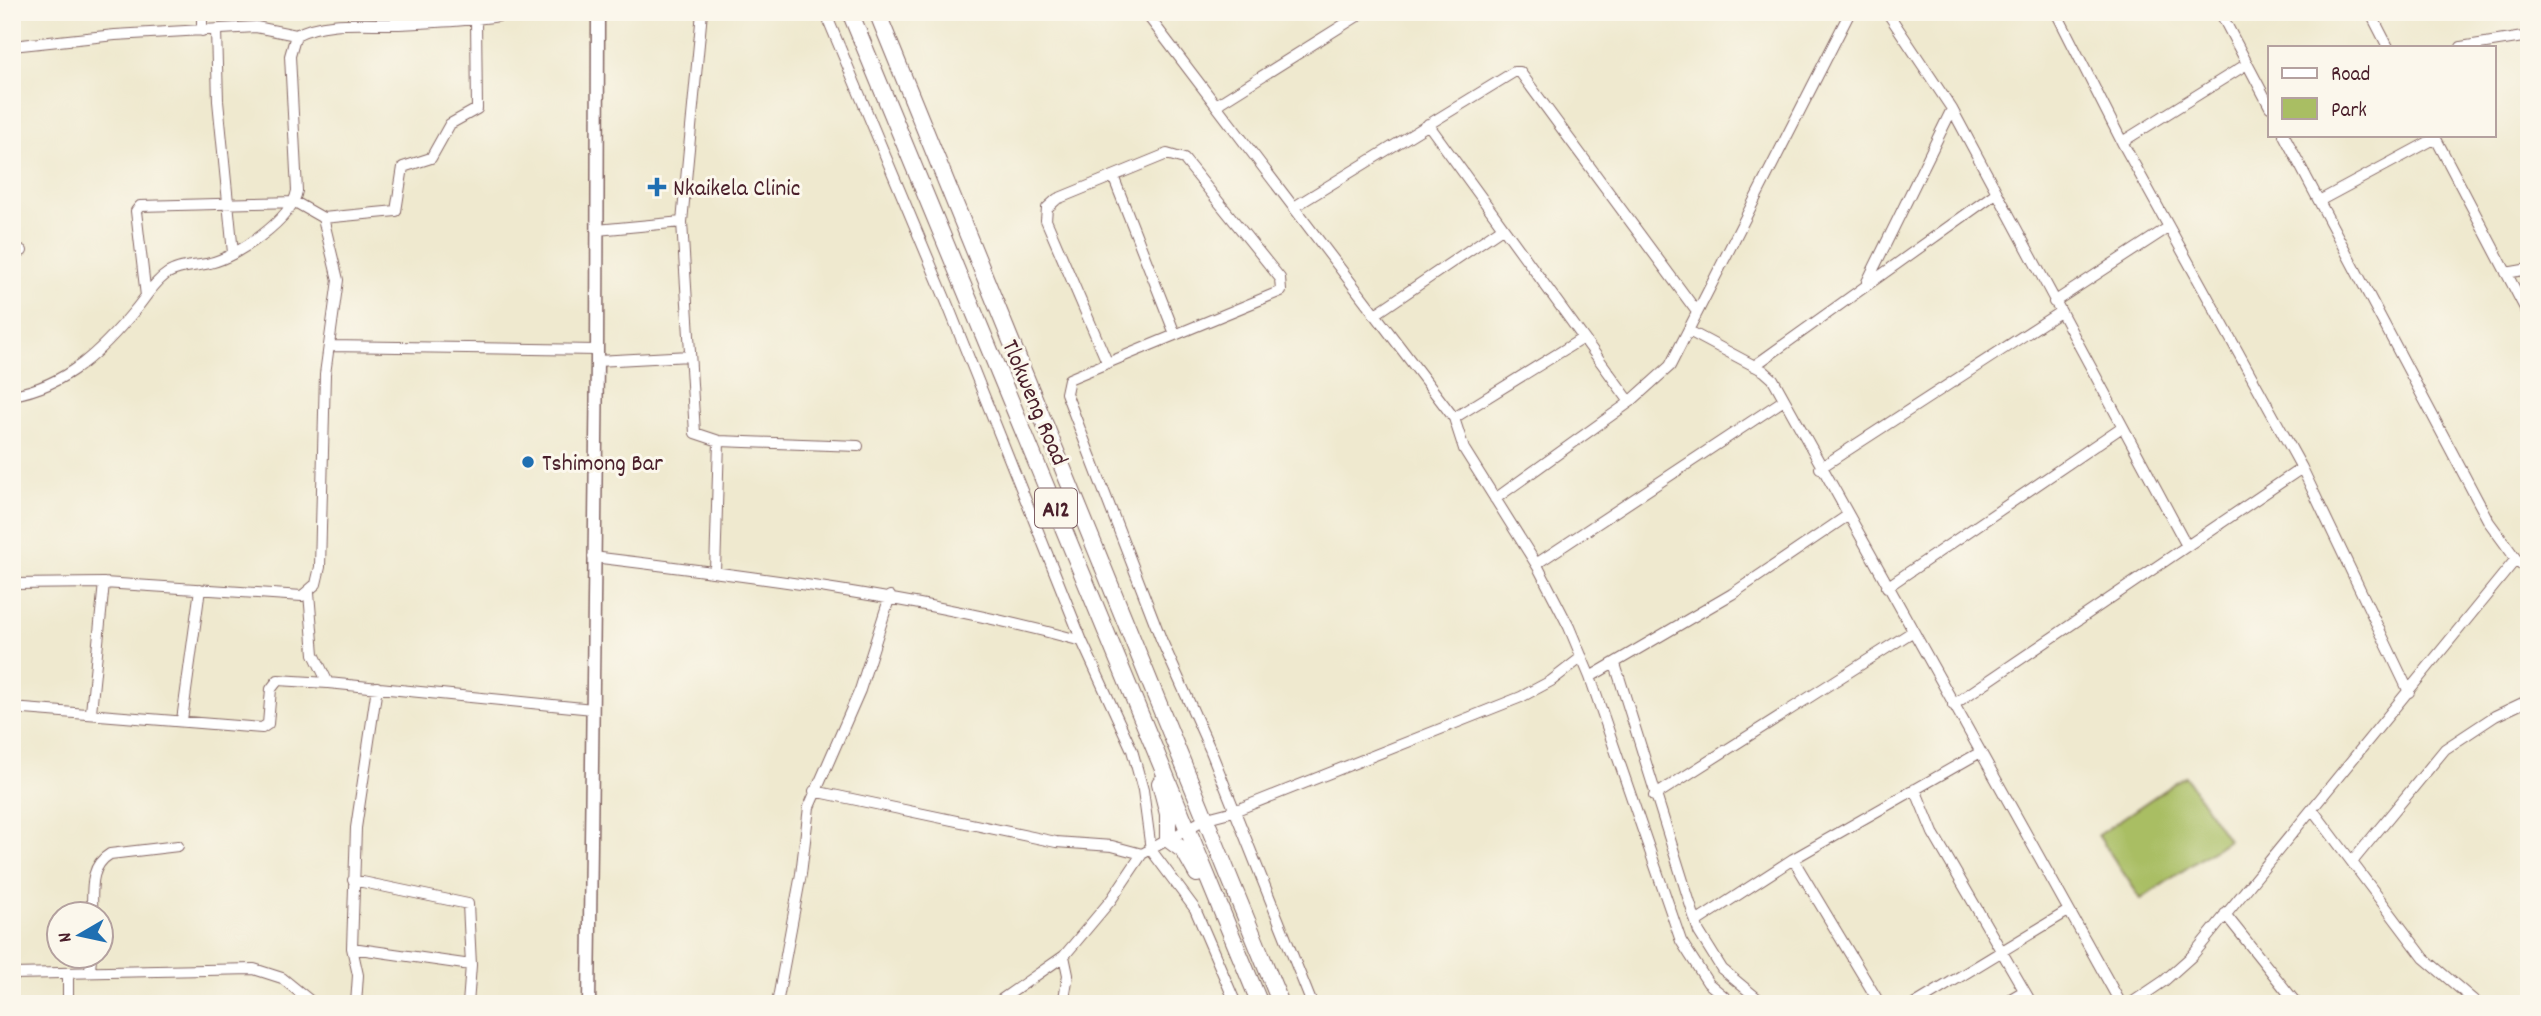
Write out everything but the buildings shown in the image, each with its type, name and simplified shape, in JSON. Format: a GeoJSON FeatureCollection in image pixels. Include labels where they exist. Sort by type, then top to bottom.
{"type":"FeatureCollection","features":[{"type":"Feature","properties":{"kind":"main road","name":"Tlokweng Road"},"geometry":{"type":"LineString","coordinates":[[850,12],[1260,1004]]}},
{"type":"Feature","properties":{"kind":"main road","name":"Tlokweng Road"},"geometry":{"type":"LineString","coordinates":[[877,12],[1282,1004]]}},
{"type":"Feature","properties":{"kind":"main road"},"geometry":{"type":"LineString","coordinates":[[1154,752],[1168,814],[1168,839],[1184,851],[1202,882],[1216,897]]}},
{"type":"Feature","properties":{"kind":"street"},"geometry":{"type":"LineString","coordinates":[[202,12],[202,31]]}},
{"type":"Feature","properties":{"kind":"street"},"geometry":{"type":"LineString","coordinates":[[12,46],[115,34],[256,27],[296,35],[308,29],[337,25],[476,20],[524,12]]}},
{"type":"Feature","properties":{"kind":"street"},"geometry":{"type":"LineString","coordinates":[[589,1004],[597,355],[598,12]]}},
{"type":"Feature","properties":{"kind":"street"},"geometry":{"type":"LineString","coordinates":[[702,12],[682,222],[693,428],[705,438],[719,441],[858,446]]}},
{"type":"Feature","properties":{"kind":"street"},"geometry":{"type":"LineString","coordinates":[[825,12],[949,309],[1082,641],[1138,768],[1146,852],[1195,909],[1236,1004]]}},
{"type":"Feature","properties":{"kind":"street"},"geometry":{"type":"LineString","coordinates":[[1145,12],[1454,418],[1464,449],[1536,564],[1583,657],[1673,923],[1708,983],[1733,1004]]}},
{"type":"Feature","properties":{"kind":"street"},"geometry":{"type":"LineString","coordinates":[[1216,105],[1364,12]]}},
{"type":"Feature","properties":{"kind":"street"},"geometry":{"type":"LineString","coordinates":[[1495,499],[1630,402],[1670,366],[1850,12]]}},
{"type":"Feature","properties":{"kind":"street"},"geometry":{"type":"LineString","coordinates":[[1887,12],[1952,110],[2186,547]]}},
{"type":"Feature","properties":{"kind":"street"},"geometry":{"type":"LineString","coordinates":[[2056,12],[2122,142],[2302,468],[2409,692]]}},
{"type":"Feature","properties":{"kind":"street"},"geometry":{"type":"LineString","coordinates":[[2220,12],[2268,103]]}},
{"type":"Feature","properties":{"kind":"street"},"geometry":{"type":"LineString","coordinates":[[2370,12],[2387,46]]}},
{"type":"Feature","properties":{"kind":"street"},"geometry":{"type":"LineString","coordinates":[[146,296],[138,207],[295,202],[323,218],[394,212],[402,167],[431,158],[450,124],[477,109],[476,20]]}},
{"type":"Feature","properties":{"kind":"street"},"geometry":{"type":"LineString","coordinates":[[216,30],[218,101],[233,253]]}},
{"type":"Feature","properties":{"kind":"street"},"geometry":{"type":"LineString","coordinates":[[12,395],[53,383],[85,364],[111,340],[146,296],[172,271],[210,263],[233,253],[281,219],[295,202],[297,167],[290,56],[296,35]]}},
{"type":"Feature","properties":{"kind":"street"},"geometry":{"type":"LineString","coordinates":[[2466,46],[2529,36]]}},
{"type":"Feature","properties":{"kind":"street"},"geometry":{"type":"LineString","coordinates":[[2122,142],[2247,64]]}},
{"type":"Feature","properties":{"kind":"street"},"geometry":{"type":"LineString","coordinates":[[1294,207],[1514,72],[1522,72],[1608,194],[1697,312]]}},
{"type":"Feature","properties":{"kind":"street"},"geometry":{"type":"LineString","coordinates":[[1866,284],[1952,110]]}},
{"type":"Feature","properties":{"kind":"street"},"geometry":{"type":"LineString","coordinates":[[1428,124],[1630,402]]}},
{"type":"Feature","properties":{"kind":"street"},"geometry":{"type":"LineString","coordinates":[[2285,136],[2485,514],[2516,559],[2529,571]]}},
{"type":"Feature","properties":{"kind":"street"},"geometry":{"type":"LineString","coordinates":[[2319,201],[2435,136],[2529,316]]}},
{"type":"Feature","properties":{"kind":"street"},"geometry":{"type":"LineString","coordinates":[[1107,362],[1046,214],[1058,199],[1167,154],[1180,156],[1282,282],[1281,291],[1277,295],[1069,379],[1066,393],[1161,639],[1312,1004]]}},
{"type":"Feature","properties":{"kind":"street"},"geometry":{"type":"LineString","coordinates":[[1113,176],[1175,334]]}},
{"type":"Feature","properties":{"kind":"street"},"geometry":{"type":"LineString","coordinates":[[1754,366],[1996,193]]}},
{"type":"Feature","properties":{"kind":"street"},"geometry":{"type":"LineString","coordinates":[[323,218],[338,280],[324,387],[320,567],[316,584],[309,593],[314,654],[328,683]]}},
{"type":"Feature","properties":{"kind":"street"},"geometry":{"type":"LineString","coordinates":[[597,230],[682,222]]}},
{"type":"Feature","properties":{"kind":"street"},"geometry":{"type":"LineString","coordinates":[[2054,302],[2169,227]]}},
{"type":"Feature","properties":{"kind":"street"},"geometry":{"type":"LineString","coordinates":[[1374,316],[1502,228]]}},
{"type":"Feature","properties":{"kind":"street"},"geometry":{"type":"LineString","coordinates":[[2506,273],[2529,269]]}},
{"type":"Feature","properties":{"kind":"street"},"geometry":{"type":"LineString","coordinates":[[1820,468],[2060,312]]}},
{"type":"Feature","properties":{"kind":"street"},"geometry":{"type":"LineString","coordinates":[[1689,331],[1769,374],[2121,1004]]}},
{"type":"Feature","properties":{"kind":"street"},"geometry":{"type":"LineString","coordinates":[[1454,418],[1583,338]]}},
{"type":"Feature","properties":{"kind":"street"},"geometry":{"type":"LineString","coordinates":[[329,346],[690,356]]}},
{"type":"Feature","properties":{"kind":"street"},"geometry":{"type":"LineString","coordinates":[[1536,564],[1784,400]]}},
{"type":"Feature","properties":{"kind":"street"},"geometry":{"type":"LineString","coordinates":[[1886,587],[2122,427]]}},
{"type":"Feature","properties":{"kind":"street"},"geometry":{"type":"LineString","coordinates":[[715,572],[719,441]]}},
{"type":"Feature","properties":{"kind":"street"},"geometry":{"type":"LineString","coordinates":[[1953,705],[2302,468]]}},
{"type":"Feature","properties":{"kind":"street"},"geometry":{"type":"LineString","coordinates":[[1590,677],[1722,600],[1847,516]]}},
{"type":"Feature","properties":{"kind":"street"},"geometry":{"type":"LineString","coordinates":[[593,557],[890,596],[978,614],[1082,641]]}},
{"type":"Feature","properties":{"kind":"street"},"geometry":{"type":"LineString","coordinates":[[2130,1004],[2164,981],[2182,964],[2516,559]]}},
{"type":"Feature","properties":{"kind":"street"},"geometry":{"type":"LineString","coordinates":[[12,584],[104,583],[290,596],[309,593]]}},
{"type":"Feature","properties":{"kind":"street"},"geometry":{"type":"LineString","coordinates":[[91,712],[104,583]]}},
{"type":"Feature","properties":{"kind":"street"},"geometry":{"type":"LineString","coordinates":[[182,720],[200,589]]}},
{"type":"Feature","properties":{"kind":"street"},"geometry":{"type":"LineString","coordinates":[[777,1004],[801,874],[805,826],[814,792],[860,690],[890,596]]}},
{"type":"Feature","properties":{"kind":"street"},"geometry":{"type":"LineString","coordinates":[[1654,796],[1912,632]]}},
{"type":"Feature","properties":{"kind":"street"},"geometry":{"type":"LineString","coordinates":[[995,1004],[1064,956],[1111,900],[1146,852],[1168,839],[1207,818],[1234,811],[1521,696],[1551,681],[1583,657]]}},
{"type":"Feature","properties":{"kind":"street"},"geometry":{"type":"LineString","coordinates":[[1615,664],[1654,796],[1696,922],[1722,969],[1764,1004]]}},
{"type":"Feature","properties":{"kind":"street"},"geometry":{"type":"LineString","coordinates":[[12,708],[91,712],[262,728],[268,724],[271,689],[278,680],[377,687],[593,709]]}},
{"type":"Feature","properties":{"kind":"street"},"geometry":{"type":"LineString","coordinates":[[356,1004],[358,975],[352,948],[354,880],[361,787],[377,687]]}},
{"type":"Feature","properties":{"kind":"street"},"geometry":{"type":"LineString","coordinates":[[2352,862],[2445,749],[2495,716],[2529,700]]}},
{"type":"Feature","properties":{"kind":"street"},"geometry":{"type":"LineString","coordinates":[[1696,922],[1793,859],[1979,752]]}},
{"type":"Feature","properties":{"kind":"street"},"geometry":{"type":"LineString","coordinates":[[1915,789],[1933,833],[2032,1004]]}},
{"type":"Feature","properties":{"kind":"street"},"geometry":{"type":"LineString","coordinates":[[814,792],[1056,842],[1112,846],[1146,852]]}},
{"type":"Feature","properties":{"kind":"street"},"geometry":{"type":"LineString","coordinates":[[2312,809],[2424,958],[2478,1004]]}},
{"type":"Feature","properties":{"kind":"street"},"geometry":{"type":"LineString","coordinates":[[93,900],[94,875],[103,858],[110,854],[178,846]]}},
{"type":"Feature","properties":{"kind":"street"},"geometry":{"type":"LineString","coordinates":[[1793,859],[1880,1004]]}},
{"type":"Feature","properties":{"kind":"street"},"geometry":{"type":"LineString","coordinates":[[354,880],[468,904],[471,965],[468,1004]]}},
{"type":"Feature","properties":{"kind":"street"},"geometry":{"type":"LineString","coordinates":[[1915,1004],[2068,911]]}},
{"type":"Feature","properties":{"kind":"street"},"geometry":{"type":"LineString","coordinates":[[2225,914],[2297,1004]]}},
{"type":"Feature","properties":{"kind":"street"},"geometry":{"type":"LineString","coordinates":[[352,948],[471,965]]}},
{"type":"Feature","properties":{"kind":"street"},"geometry":{"type":"LineString","coordinates":[[1063,1004],[1068,975],[1064,956]]}},
{"type":"Feature","properties":{"kind":"street"},"geometry":{"type":"LineString","coordinates":[[12,974],[254,969],[282,978],[314,1004]]}},
{"type":"Feature","properties":{"kind":"street"},"geometry":{"type":"LineString","coordinates":[[68,973],[68,1004]]}},
{"type":"Feature","properties":{"kind":"street"},"geometry":{"type":"LineString","coordinates":[[2001,1004],[2024,990]]}},
{"type":"Feature","properties":{"kind":"street"},"geometry":{"type":"LineString","coordinates":[[2454,1004],[2463,993]]}},
{"type":"Feature","properties":{"kind":"green space"},"geometry":{"type":"Polygon","coordinates":[[[2185,776],[2228,840],[2141,899],[2098,835],[2185,776]]]}},
{"type":"Feature","properties":{"kind":"place","name":"Nkaikela Clinic"},"geometry":{"type":"Point","coordinates":[657,187]}},
{"type":"Feature","properties":{"kind":"place","name":"Tshimong Bar"},"geometry":{"type":"Point","coordinates":[528,462]}}]}
